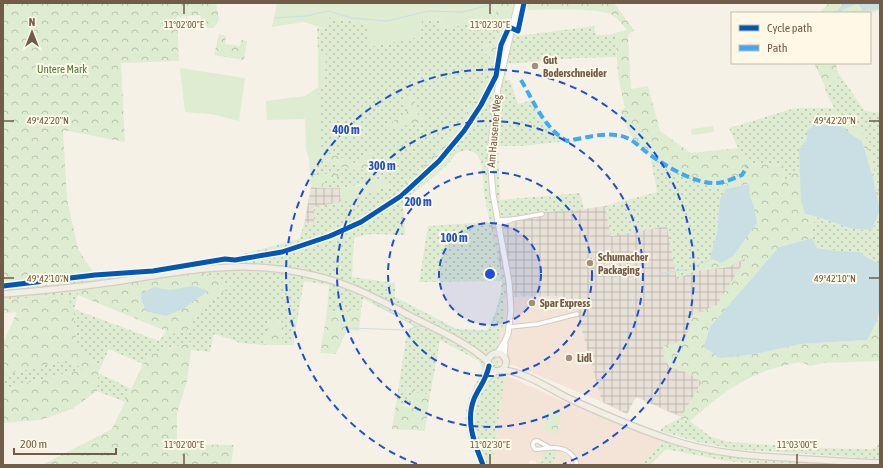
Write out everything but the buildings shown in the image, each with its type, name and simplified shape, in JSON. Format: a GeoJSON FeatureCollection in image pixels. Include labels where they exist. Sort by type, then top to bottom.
{"type":"FeatureCollection","features":[{"type":"Feature","properties":{"kind":"main road","name":"Am Hausener Weg"},"geometry":{"type":"LineString","coordinates":[[506,341],[510,327],[510,290],[497,221],[491,170],[491,144],[498,88],[518,3]]}},
{"type":"Feature","properties":{"kind":"main road"},"geometry":{"type":"LineString","coordinates":[[3,294],[113,282],[207,269],[235,267],[281,270],[317,276],[358,290],[391,305],[476,352],[489,364],[491,368],[516,372],[570,398],[639,428],[674,441],[731,454],[880,463]]}},
{"type":"Feature","properties":{"kind":"main road"},"geometry":{"type":"LineString","coordinates":[[483,465],[470,428],[471,413],[474,399],[485,381],[489,364],[494,355],[506,341]]}},
{"type":"Feature","properties":{"kind":"main road"},"geometry":{"type":"LineString","coordinates":[[485,381],[499,370],[504,360],[506,341]]}},
{"type":"Feature","properties":{"kind":"main road"},"geometry":{"type":"LineString","coordinates":[[476,352],[494,355],[504,360],[516,372]]}},
{"type":"Feature","properties":{"kind":"street"},"geometry":{"type":"LineString","coordinates":[[497,221],[542,214]]}},
{"type":"Feature","properties":{"kind":"street"},"geometry":{"type":"LineString","coordinates":[[500,233],[509,222],[514,219]]}},
{"type":"Feature","properties":{"kind":"street"},"geometry":{"type":"LineString","coordinates":[[497,221],[503,223],[509,222]]}},
{"type":"Feature","properties":{"kind":"street"},"geometry":{"type":"LineString","coordinates":[[510,327],[538,324],[577,314]]}},
{"type":"Feature","properties":{"kind":"street"},"geometry":{"type":"LineString","coordinates":[[550,448],[562,448],[570,452],[577,465]]}},
{"type":"Feature","properties":{"kind":"shaded area"},"geometry":{"type":"Polygon","coordinates":[[[847,3],[880,3],[880,9],[863,11],[858,4],[844,9],[842,12],[836,12],[842,5],[847,3]]]}},
{"type":"Feature","properties":{"kind":"shaded area"},"geometry":{"type":"Polygon","coordinates":[[[827,118],[835,118],[849,133],[862,141],[873,178],[880,210],[872,230],[853,229],[805,214],[801,201],[799,150],[807,138],[807,130],[815,125],[823,126],[827,118]]]}},
{"type":"Feature","properties":{"kind":"shaded area"},"geometry":{"type":"Polygon","coordinates":[[[749,184],[750,195],[757,223],[733,256],[721,263],[710,258],[717,232],[720,199],[726,189],[749,184]]]}},
{"type":"Feature","properties":{"kind":"shaded area"},"geometry":{"type":"Polygon","coordinates":[[[311,187],[340,188],[341,202],[314,207],[314,223],[304,224],[311,187]]]}},
{"type":"Feature","properties":{"kind":"shaded area"},"geometry":{"type":"Polygon","coordinates":[[[605,206],[611,236],[667,226],[677,279],[694,271],[728,267],[747,257],[717,305],[690,316],[691,329],[679,342],[669,366],[688,373],[702,382],[681,417],[636,397],[627,414],[602,402],[576,310],[566,312],[563,296],[504,297],[490,222],[531,213],[605,206]]]}},
{"type":"Feature","properties":{"kind":"shaded area"},"geometry":{"type":"Polygon","coordinates":[[[812,238],[817,248],[860,252],[866,257],[880,264],[880,305],[878,319],[867,340],[800,344],[756,354],[720,358],[704,347],[710,327],[779,247],[812,238]]]}},
{"type":"Feature","properties":{"kind":"shaded area"},"geometry":{"type":"Polygon","coordinates":[[[194,286],[208,291],[183,309],[166,316],[146,311],[141,298],[142,293],[154,287],[169,290],[194,286]]]}},
{"type":"Feature","properties":{"kind":"shaded area"},"geometry":{"type":"Polygon","coordinates":[[[563,296],[576,310],[602,402],[513,365],[497,362],[493,352],[498,349],[496,345],[504,321],[504,297],[563,296]]]}},
{"type":"Feature","properties":{"kind":"shaded area"},"geometry":{"type":"Polygon","coordinates":[[[505,375],[565,402],[663,441],[640,465],[553,465],[556,450],[542,462],[530,460],[528,465],[492,465],[505,375]]]}},
{"type":"Feature","properties":{"kind":"green space","name":"Untere Mark"},"geometry":{"type":"Polygon","coordinates":[[[3,3],[216,3],[219,20],[214,28],[207,28],[200,15],[177,17],[179,61],[121,63],[125,142],[63,130],[67,199],[78,249],[95,275],[3,286],[3,3]]]}},
{"type":"Feature","properties":{"kind":"green space"},"geometry":{"type":"Polygon","coordinates":[[[277,3],[495,3],[497,20],[441,28],[440,19],[422,21],[421,37],[370,47],[369,24],[329,18],[327,29],[303,22],[272,27],[277,3]]]}},
{"type":"Feature","properties":{"kind":"green space"},"geometry":{"type":"Polygon","coordinates":[[[495,3],[511,3],[511,17],[509,28],[500,45],[496,73],[481,105],[465,130],[439,160],[399,197],[402,187],[434,155],[458,126],[474,102],[487,77],[491,56],[483,53],[484,45],[494,46],[497,20],[495,3]]]}},
{"type":"Feature","properties":{"kind":"green space"},"geometry":{"type":"Polygon","coordinates":[[[511,3],[522,3],[518,36],[594,26],[596,35],[610,35],[616,33],[616,57],[576,58],[507,64],[505,80],[510,80],[518,104],[533,100],[551,129],[568,141],[522,146],[498,146],[500,200],[580,193],[584,209],[531,213],[490,222],[501,271],[505,308],[504,320],[498,339],[498,349],[493,353],[505,375],[492,465],[481,465],[470,443],[466,430],[466,412],[470,395],[483,370],[479,361],[440,340],[430,395],[406,389],[406,391],[414,393],[411,405],[408,403],[402,405],[396,404],[407,332],[415,326],[363,299],[361,310],[327,312],[329,285],[304,281],[293,345],[281,345],[284,323],[269,321],[264,345],[240,343],[214,334],[210,352],[191,350],[192,342],[153,353],[143,364],[109,349],[101,366],[86,356],[78,346],[74,326],[74,310],[66,296],[3,300],[3,286],[95,275],[153,271],[225,259],[299,239],[304,224],[314,223],[314,207],[341,202],[392,185],[382,178],[352,186],[321,188],[325,180],[342,176],[316,179],[315,160],[322,160],[356,170],[359,168],[374,175],[371,163],[373,152],[359,165],[337,156],[321,152],[318,89],[325,53],[318,53],[317,27],[326,29],[329,18],[369,24],[370,47],[422,21],[440,19],[441,28],[497,20],[494,46],[484,45],[483,53],[491,55],[487,77],[474,102],[458,126],[434,155],[402,187],[400,197],[443,156],[456,141],[488,92],[498,68],[500,47],[509,27],[511,18],[511,3]],[[466,150],[457,153],[448,164],[403,201],[405,235],[371,234],[354,238],[352,277],[395,283],[395,297],[457,329],[487,330],[497,306],[502,281],[419,282],[428,226],[490,222],[484,194],[482,167],[477,156],[473,152],[466,150]],[[231,285],[79,290],[74,309],[159,341],[163,336],[191,329],[190,321],[231,285]]]}},
{"type":"Feature","properties":{"kind":"green space"},"geometry":{"type":"Polygon","coordinates":[[[522,3],[614,3],[634,30],[628,35],[631,89],[648,86],[660,131],[691,153],[738,148],[748,163],[785,166],[783,182],[800,165],[805,214],[818,217],[810,227],[812,238],[779,247],[756,354],[800,344],[866,340],[878,319],[880,327],[880,361],[823,363],[810,366],[803,363],[797,363],[769,370],[733,387],[690,421],[681,417],[702,382],[682,370],[669,366],[666,363],[663,354],[663,346],[679,342],[691,329],[690,316],[717,305],[746,258],[728,267],[694,271],[710,258],[721,263],[754,207],[750,195],[749,184],[725,189],[715,187],[678,172],[653,157],[636,143],[629,132],[620,110],[625,108],[618,71],[616,33],[627,30],[612,15],[605,12],[582,10],[521,10],[522,3]]]}},
{"type":"Feature","properties":{"kind":"green space"},"geometry":{"type":"Polygon","coordinates":[[[829,3],[880,3],[880,10],[871,13],[820,12],[829,3]]]}},
{"type":"Feature","properties":{"kind":"green space"},"geometry":{"type":"Polygon","coordinates":[[[219,34],[226,36],[225,44],[240,46],[241,40],[247,41],[244,60],[214,55],[219,34]]]}},
{"type":"Feature","properties":{"kind":"green space"},"geometry":{"type":"Polygon","coordinates":[[[318,53],[326,53],[325,88],[318,89],[322,160],[309,160],[306,149],[305,119],[267,120],[266,101],[305,96],[318,87],[318,53]]]}},
{"type":"Feature","properties":{"kind":"green space"},"geometry":{"type":"Polygon","coordinates":[[[814,64],[836,64],[839,82],[824,84],[814,64]]]}},
{"type":"Feature","properties":{"kind":"green space"},"geometry":{"type":"Polygon","coordinates":[[[180,68],[245,78],[239,121],[211,114],[185,112],[180,68]]]}},
{"type":"Feature","properties":{"kind":"green space"},"geometry":{"type":"Polygon","coordinates":[[[837,71],[865,111],[880,113],[880,203],[871,158],[865,138],[851,129],[834,108],[826,92],[824,84],[838,82],[837,71]]]}},
{"type":"Feature","properties":{"kind":"green space"},"geometry":{"type":"Polygon","coordinates":[[[408,95],[414,99],[419,117],[426,115],[426,121],[399,127],[385,127],[409,110],[402,100],[408,95]]]}},
{"type":"Feature","properties":{"kind":"green space"},"geometry":{"type":"Polygon","coordinates":[[[795,108],[834,108],[823,126],[815,125],[799,150],[800,165],[783,183],[785,166],[747,163],[729,128],[795,108]]]}},
{"type":"Feature","properties":{"kind":"green space"},"geometry":{"type":"Polygon","coordinates":[[[834,108],[851,129],[858,128],[866,138],[880,203],[880,210],[873,178],[862,141],[849,133],[835,118],[827,118],[834,108]]]}},
{"type":"Feature","properties":{"kind":"green space"},"geometry":{"type":"Polygon","coordinates":[[[713,126],[714,132],[692,135],[691,129],[713,126]]]}},
{"type":"Feature","properties":{"kind":"green space"},"geometry":{"type":"Polygon","coordinates":[[[321,152],[337,156],[359,165],[365,152],[374,152],[371,163],[379,167],[374,175],[359,168],[356,170],[322,160],[321,152]]]}},
{"type":"Feature","properties":{"kind":"green space"},"geometry":{"type":"Polygon","coordinates":[[[650,156],[676,171],[708,185],[726,189],[720,199],[717,232],[710,258],[694,271],[677,279],[667,226],[611,236],[605,206],[657,192],[650,156]]]}},
{"type":"Feature","properties":{"kind":"green space"},"geometry":{"type":"Polygon","coordinates":[[[309,160],[315,160],[316,179],[320,179],[324,174],[342,174],[342,176],[327,180],[321,188],[311,187],[309,160]]]}},
{"type":"Feature","properties":{"kind":"green space"},"geometry":{"type":"Polygon","coordinates":[[[382,178],[392,185],[341,202],[340,188],[359,186],[382,178]]]}},
{"type":"Feature","properties":{"kind":"green space"},"geometry":{"type":"Polygon","coordinates":[[[880,212],[880,264],[866,257],[860,252],[817,248],[812,238],[810,227],[818,217],[853,229],[872,230],[880,212]]]}},
{"type":"Feature","properties":{"kind":"green space"},"geometry":{"type":"Polygon","coordinates":[[[201,272],[231,285],[190,321],[191,329],[163,336],[166,331],[78,295],[79,290],[201,272]]]}},
{"type":"Feature","properties":{"kind":"green space"},"geometry":{"type":"Polygon","coordinates":[[[66,296],[74,309],[74,326],[78,346],[86,356],[101,366],[98,373],[97,391],[72,409],[40,420],[3,423],[3,389],[84,369],[66,360],[3,375],[3,343],[17,312],[3,313],[3,300],[66,296]]]}},
{"type":"Feature","properties":{"kind":"green space"},"geometry":{"type":"Polygon","coordinates":[[[361,310],[359,331],[347,330],[336,354],[320,353],[327,312],[361,310]]]}},
{"type":"Feature","properties":{"kind":"green space"},"geometry":{"type":"Polygon","coordinates":[[[269,321],[284,323],[281,345],[264,345],[269,321]]]}},
{"type":"Feature","properties":{"kind":"green space"},"geometry":{"type":"Polygon","coordinates":[[[192,342],[187,381],[177,413],[177,444],[234,445],[231,465],[42,465],[112,429],[143,364],[153,353],[192,342]]]}},
{"type":"Feature","properties":{"kind":"green space"},"geometry":{"type":"Polygon","coordinates":[[[66,360],[85,369],[3,389],[3,375],[66,360]]]}},
{"type":"Feature","properties":{"kind":"green space"},"geometry":{"type":"Polygon","coordinates":[[[98,373],[132,389],[125,402],[97,391],[98,373]]]}},
{"type":"Feature","properties":{"kind":"green space"},"geometry":{"type":"Polygon","coordinates":[[[406,389],[430,395],[425,431],[392,429],[396,404],[411,408],[414,393],[405,391],[406,389]]]}},
{"type":"Feature","properties":{"kind":"green space"},"geometry":{"type":"Polygon","coordinates":[[[547,410],[561,413],[557,434],[544,431],[547,410]]]}},
{"type":"Feature","properties":{"kind":"green space"},"geometry":{"type":"Polygon","coordinates":[[[681,417],[690,421],[711,437],[730,442],[811,448],[871,449],[877,447],[880,440],[880,459],[733,449],[698,442],[660,431],[662,428],[681,417]]]}},
{"type":"Feature","properties":{"kind":"green space"},"geometry":{"type":"Polygon","coordinates":[[[663,441],[689,449],[730,456],[856,465],[772,465],[726,461],[666,449],[650,465],[640,465],[663,441]]]}},
{"type":"Feature","properties":{"kind":"green space"},"geometry":{"type":"Polygon","coordinates":[[[557,449],[553,465],[537,465],[536,461],[542,462],[544,451],[557,449]]]}},
{"type":"Feature","properties":{"kind":"waterway"},"geometry":{"type":"LineString","coordinates":[[275,18],[306,16],[328,11],[352,18],[387,21],[428,11],[463,12],[497,3]]}},
{"type":"Feature","properties":{"kind":"waterway"},"geometry":{"type":"LineString","coordinates":[[693,267],[712,259]]}},
{"type":"Feature","properties":{"kind":"waterway"},"geometry":{"type":"LineString","coordinates":[[658,274],[689,269]]}},
{"type":"Feature","properties":{"kind":"waterway"},"geometry":{"type":"LineString","coordinates":[[521,294],[539,294]]}},
{"type":"Feature","properties":{"kind":"waterway"},"geometry":{"type":"LineString","coordinates":[[439,322],[456,330],[466,332],[488,332],[495,318],[501,298],[503,297]]}},
{"type":"Feature","properties":{"kind":"waterway"},"geometry":{"type":"LineString","coordinates":[[374,303],[417,327]]}},
{"type":"Feature","properties":{"kind":"waterway"},"geometry":{"type":"LineString","coordinates":[[430,323],[434,322]]}},
{"type":"Feature","properties":{"kind":"waterway"},"geometry":{"type":"LineString","coordinates":[[349,328],[406,330],[423,325]]}},
{"type":"Feature","properties":{"kind":"marked path"},"geometry":{"type":"LineString","coordinates":[[521,80],[535,106],[546,122],[559,136],[567,141],[597,135],[613,135],[627,138],[672,169],[699,181],[708,183],[719,183],[742,175],[747,167]]}},
{"type":"Feature","properties":{"kind":"cycle path"},"geometry":{"type":"LineString","coordinates":[[3,286],[95,275],[153,271],[225,259],[235,260],[282,252],[330,236],[361,222],[401,196],[439,161],[464,131],[481,105],[496,76],[501,45],[509,27],[518,31],[524,3]]}},
{"type":"Feature","properties":{"kind":"cycle path"},"geometry":{"type":"LineString","coordinates":[[483,465],[472,433],[470,416],[474,399],[484,380],[489,366]]}},
{"type":"Feature","properties":{"kind":"place","name":"Gut Boderschneider"},"geometry":{"type":"Point","coordinates":[535,66]}},
{"type":"Feature","properties":{"kind":"place","name":"Schumacher Packaging"},"geometry":{"type":"Point","coordinates":[590,263]}},
{"type":"Feature","properties":{"kind":"place","name":"Spar Express"},"geometry":{"type":"Point","coordinates":[532,303]}},
{"type":"Feature","properties":{"kind":"place","name":"Lidl"},"geometry":{"type":"Point","coordinates":[569,358]}}]}
